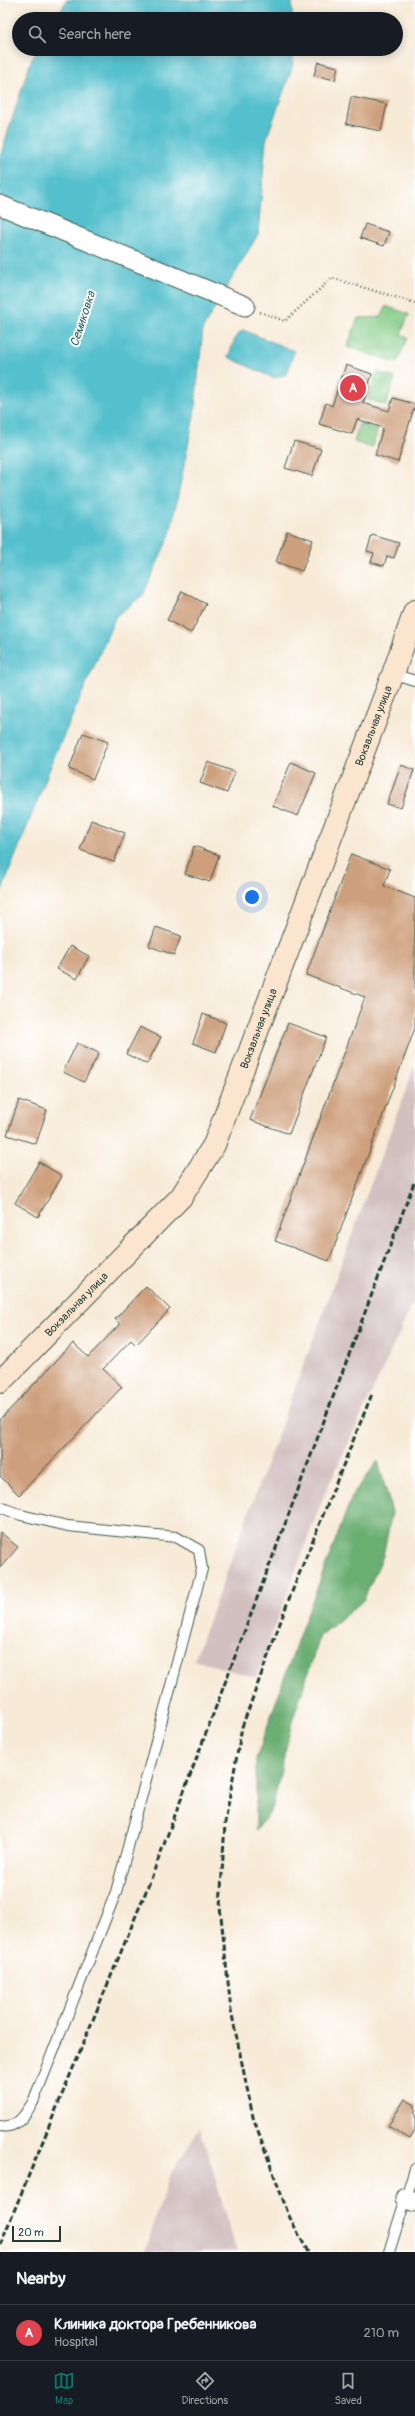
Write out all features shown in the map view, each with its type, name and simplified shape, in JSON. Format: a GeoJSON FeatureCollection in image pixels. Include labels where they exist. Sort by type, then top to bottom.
{"type":"FeatureCollection","features":[{"type":"Feature","properties":{"kind":"main road","name":"Вокзальная улица"},"geometry":{"type":"LineString","coordinates":[[0,1382],[181,1197],[214,1145],[393,674],[415,611]]}},
{"type":"Feature","properties":{"kind":"street"},"geometry":{"type":"LineString","coordinates":[[0,205],[245,306]]}},
{"type":"Feature","properties":{"kind":"lane"},"geometry":{"type":"LineString","coordinates":[[393,674],[415,681]]}},
{"type":"Feature","properties":{"kind":"lane"},"geometry":{"type":"LineString","coordinates":[[0,1507],[21,1515],[68,1526],[176,1537],[199,1550],[202,1569],[116,1892],[33,2102],[22,2120],[6,2127],[0,2126]]}},
{"type":"Feature","properties":{"kind":"lane"},"geometry":{"type":"LineString","coordinates":[[389,2252],[410,2200],[415,2169]]}},
{"type":"Feature","properties":{"kind":"path"},"geometry":{"type":"LineString","coordinates":[[245,306],[285,321],[332,278],[415,303]]}},
{"type":"Feature","properties":{"kind":"shaded area"},"geometry":{"type":"Polygon","coordinates":[[[415,1065],[415,1299],[322,1500],[256,1678],[194,1660],[415,1065]]]}},
{"type":"Feature","properties":{"kind":"shaded area"},"geometry":{"type":"Polygon","coordinates":[[[200,2127],[237,2252],[145,2252],[169,2177],[200,2127]]]}},
{"type":"Feature","properties":{"kind":"green space"},"geometry":{"type":"Polygon","coordinates":[[[386,306],[409,314],[401,334],[408,338],[397,363],[347,347],[358,318],[381,317],[386,306]]]}},
{"type":"Feature","properties":{"kind":"green space"},"geometry":{"type":"Polygon","coordinates":[[[377,372],[395,378],[386,405],[368,400],[377,372]]]}},
{"type":"Feature","properties":{"kind":"green space"},"geometry":{"type":"Polygon","coordinates":[[[359,423],[378,429],[372,448],[354,442],[359,423]]]}},
{"type":"Feature","properties":{"kind":"green space"},"geometry":{"type":"Polygon","coordinates":[[[378,1461],[392,1512],[383,1556],[363,1601],[320,1636],[292,1722],[272,1809],[256,1831],[256,1759],[300,1633],[353,1494],[378,1461]]]}},
{"type":"Feature","properties":{"kind":"water"},"geometry":{"type":"Polygon","coordinates":[[[67,0],[292,0],[292,12],[60,12],[67,0]]]}},
{"type":"Feature","properties":{"kind":"water","name":"Семиковка"},"geometry":{"type":"Polygon","coordinates":[[[34,56],[293,56],[293,65],[266,140],[258,234],[203,328],[194,416],[170,534],[143,595],[116,616],[56,753],[0,895],[0,157],[30,63],[34,56]]]}},
{"type":"Feature","properties":{"kind":"water"},"geometry":{"type":"Polygon","coordinates":[[[243,330],[294,351],[287,374],[274,378],[228,357],[236,336],[243,330]]]}},
{"type":"Feature","properties":{"kind":"building"},"geometry":{"type":"Polygon","coordinates":[[[318,62],[338,67],[335,80],[314,75],[318,62]]]}},
{"type":"Feature","properties":{"kind":"building"},"geometry":{"type":"Polygon","coordinates":[[[351,97],[387,104],[381,131],[346,124],[351,97]]]}},
{"type":"Feature","properties":{"kind":"building"},"geometry":{"type":"Polygon","coordinates":[[[365,224],[389,232],[384,246],[360,238],[365,224]]]}},
{"type":"Feature","properties":{"kind":"building"},"geometry":{"type":"Polygon","coordinates":[[[346,365],[372,374],[363,403],[389,411],[393,398],[415,404],[398,462],[375,455],[383,428],[357,419],[352,434],[319,424],[326,403],[332,406],[346,365]]]}},
{"type":"Feature","properties":{"kind":"building"},"geometry":{"type":"Polygon","coordinates":[[[294,441],[321,449],[312,476],[285,468],[294,441]]]}},
{"type":"Feature","properties":{"kind":"building"},"geometry":{"type":"Polygon","coordinates":[[[287,531],[313,540],[302,571],[276,562],[287,531]]]}},
{"type":"Feature","properties":{"kind":"building"},"geometry":{"type":"Polygon","coordinates":[[[372,535],[399,543],[394,558],[387,556],[384,566],[371,562],[374,553],[367,551],[372,535]]]}},
{"type":"Feature","properties":{"kind":"building"},"geometry":{"type":"Polygon","coordinates":[[[182,591],[206,604],[191,633],[167,620],[182,591]]]}},
{"type":"Feature","properties":{"kind":"building"},"geometry":{"type":"Polygon","coordinates":[[[83,733],[108,742],[93,779],[69,769],[83,733]]]}},
{"type":"Feature","properties":{"kind":"building"},"geometry":{"type":"Polygon","coordinates":[[[208,762],[235,772],[227,793],[200,783],[208,762]]]}},
{"type":"Feature","properties":{"kind":"building"},"geometry":{"type":"Polygon","coordinates":[[[291,762],[316,773],[298,816],[273,806],[291,762]]]}},
{"type":"Feature","properties":{"kind":"building"},"geometry":{"type":"Polygon","coordinates":[[[401,765],[414,770],[401,808],[387,804],[401,765]]]}},
{"type":"Feature","properties":{"kind":"building"},"geometry":{"type":"Polygon","coordinates":[[[91,820],[125,833],[114,862],[80,850],[91,820]]]}},
{"type":"Feature","properties":{"kind":"building"},"geometry":{"type":"Polygon","coordinates":[[[194,846],[219,855],[210,882],[185,874],[194,846]]]}},
{"type":"Feature","properties":{"kind":"building"},"geometry":{"type":"Polygon","coordinates":[[[351,854],[390,869],[384,886],[415,898],[415,1028],[329,1261],[275,1241],[365,997],[306,975],[351,854]]]}},
{"type":"Feature","properties":{"kind":"building"},"geometry":{"type":"Polygon","coordinates":[[[156,927],[181,936],[174,955],[149,946],[156,927]]]}},
{"type":"Feature","properties":{"kind":"building"},"geometry":{"type":"Polygon","coordinates":[[[70,946],[89,956],[77,979],[57,969],[70,946]]]}},
{"type":"Feature","properties":{"kind":"building"},"geometry":{"type":"Polygon","coordinates":[[[203,1014],[226,1023],[216,1052],[193,1043],[203,1014]]]}},
{"type":"Feature","properties":{"kind":"building"},"geometry":{"type":"Polygon","coordinates":[[[288,1023],[326,1037],[289,1134],[250,1120],[288,1023]]]}},
{"type":"Feature","properties":{"kind":"building"},"geometry":{"type":"Polygon","coordinates":[[[140,1027],[161,1037],[147,1064],[126,1054],[140,1027]]]}},
{"type":"Feature","properties":{"kind":"building"},"geometry":{"type":"Polygon","coordinates":[[[77,1043],[99,1053],[84,1082],[63,1072],[77,1043]]]}},
{"type":"Feature","properties":{"kind":"building"},"geometry":{"type":"Polygon","coordinates":[[[19,1100],[47,1110],[36,1144],[7,1135],[19,1100]]]}},
{"type":"Feature","properties":{"kind":"building"},"geometry":{"type":"Polygon","coordinates":[[[39,1162],[62,1176],[38,1217],[15,1203],[39,1162]]]}},
{"type":"Feature","properties":{"kind":"building"},"geometry":{"type":"Polygon","coordinates":[[[146,1286],[170,1309],[136,1345],[131,1340],[103,1369],[122,1387],[19,1495],[0,1476],[0,1420],[73,1343],[88,1357],[120,1324],[115,1319],[146,1286]]]}},
{"type":"Feature","properties":{"kind":"building"},"geometry":{"type":"Polygon","coordinates":[[[0,1532],[18,1547],[0,1568],[0,1532]]]}},
{"type":"Feature","properties":{"kind":"building"},"geometry":{"type":"Polygon","coordinates":[[[405,2099],[415,2105],[415,2131],[410,2139],[388,2126],[405,2099]]]}},
{"type":"Feature","properties":{"kind":"railway"},"geometry":{"type":"LineString","coordinates":[[0,2245],[149,1884],[415,1180]]}},
{"type":"Feature","properties":{"kind":"railway"},"geometry":{"type":"LineString","coordinates":[[308,2252],[289,2216],[253,2117],[231,2010],[220,1907],[225,1823],[242,1727],[287,1604],[372,1394]]}},
{"type":"Feature","properties":{"kind":"place","name":"Клиника доктора Гребенникова"},"geometry":{"type":"Point","coordinates":[353,388]}}]}
